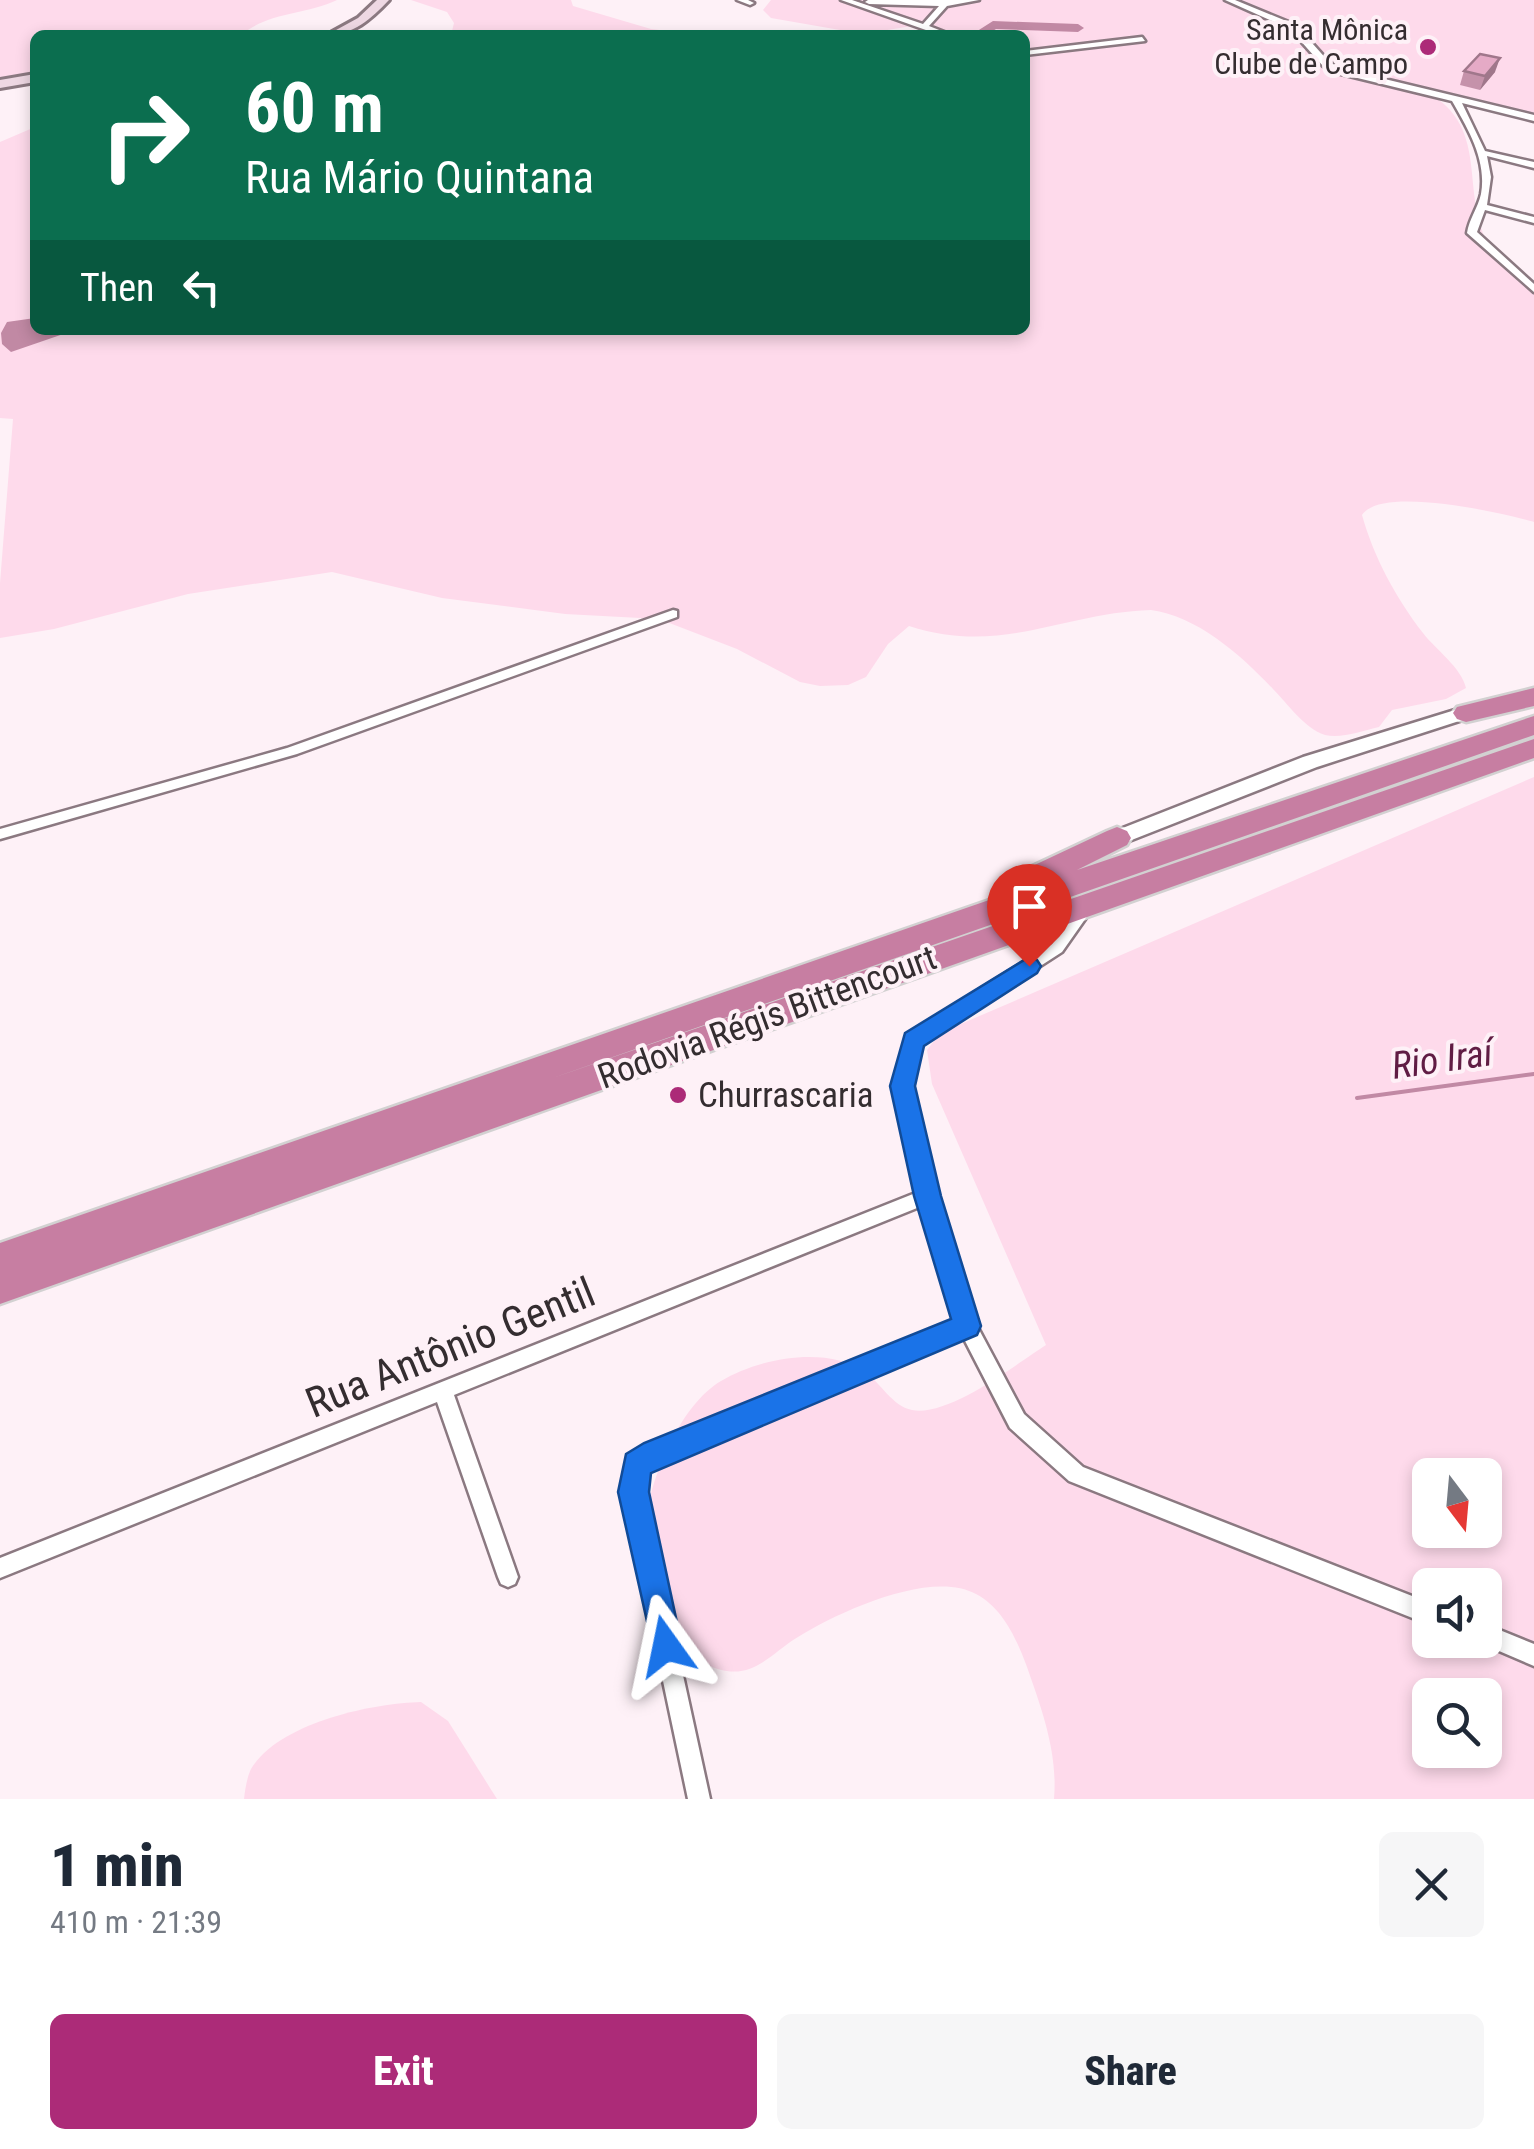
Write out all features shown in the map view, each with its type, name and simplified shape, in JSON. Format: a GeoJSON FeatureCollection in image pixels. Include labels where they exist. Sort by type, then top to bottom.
{"type":"FeatureCollection","features":[{"type":"Feature","properties":{"kind":"highway"},"geometry":{"type":"LineString","coordinates":[[1466,713],[1534,698]]}},
{"type":"Feature","properties":{"kind":"highway","name":"Rodovia Régis Bittencourt"},"geometry":{"type":"LineString","coordinates":[[0,1259],[1534,725]]}},
{"type":"Feature","properties":{"kind":"highway","name":"Rodovia Régis Bittencourt"},"geometry":{"type":"LineString","coordinates":[[0,1289],[1534,748]]}},
{"type":"Feature","properties":{"kind":"highway"},"geometry":{"type":"LineString","coordinates":[[936,930],[1117,838]]}},
{"type":"Feature","properties":{"kind":"main road"},"geometry":{"type":"LineString","coordinates":[[343,30],[362,20],[383,0]]}},
{"type":"Feature","properties":{"kind":"main road"},"geometry":{"type":"LineString","coordinates":[[0,84],[30,79]]}},
{"type":"Feature","properties":{"kind":"street"},"geometry":{"type":"LineString","coordinates":[[849,1],[945,4],[975,0]]}},
{"type":"Feature","properties":{"kind":"street"},"geometry":{"type":"LineString","coordinates":[[1229,0],[1273,15],[1293,27],[1326,64],[1340,71],[1534,118]]}},
{"type":"Feature","properties":{"kind":"street"},"geometry":{"type":"LineString","coordinates":[[849,1],[936,30]]}},
{"type":"Feature","properties":{"kind":"street"},"geometry":{"type":"LineString","coordinates":[[926,26],[945,4]]}},
{"type":"Feature","properties":{"kind":"street"},"geometry":{"type":"LineString","coordinates":[[1030,53],[1142,40]]}},
{"type":"Feature","properties":{"kind":"street"},"geometry":{"type":"LineString","coordinates":[[1456,100],[1484,153],[1482,207],[1472,220],[1472,233],[1534,289]]}},
{"type":"Feature","properties":{"kind":"street"},"geometry":{"type":"LineString","coordinates":[[1484,153],[1534,165]]}},
{"type":"Feature","properties":{"kind":"street"},"geometry":{"type":"LineString","coordinates":[[1482,207],[1534,220]]}},
{"type":"Feature","properties":{"kind":"street"},"geometry":{"type":"LineString","coordinates":[[0,834],[292,752],[673,614]]}},
{"type":"Feature","properties":{"kind":"street"},"geometry":{"type":"LineString","coordinates":[[1117,838],[1310,762],[1534,688]]}},
{"type":"Feature","properties":{"kind":"street"},"geometry":{"type":"LineString","coordinates":[[1088,904],[1058,948],[913,1040],[902,1086],[928,1196],[967,1326],[1017,1421],[1076,1474],[1412,1607]]}},
{"type":"Feature","properties":{"kind":"street","name":"Rua Antônio Gentil"},"geometry":{"type":"LineString","coordinates":[[0,1568],[928,1196]]}},
{"type":"Feature","properties":{"kind":"street"},"geometry":{"type":"LineString","coordinates":[[699,1799],[634,1492],[637,1464],[655,1453],[967,1326]]}},
{"type":"Feature","properties":{"kind":"street"},"geometry":{"type":"LineString","coordinates":[[442,1391],[508,1578]]}},
{"type":"Feature","properties":{"kind":"street"},"geometry":{"type":"LineString","coordinates":[[1502,1643],[1534,1655]]}},
{"type":"Feature","properties":{"kind":"shaded area"},"geometry":{"type":"Polygon","coordinates":[[[0,0],[337,0],[248,30],[30,30],[30,74],[0,78],[0,0]]]}},
{"type":"Feature","properties":{"kind":"shaded area"},"geometry":{"type":"Polygon","coordinates":[[[411,0],[571,0],[573,6],[659,30],[452,30],[454,23],[447,12],[411,0]]]}},
{"type":"Feature","properties":{"kind":"shaded area"},"geometry":{"type":"Polygon","coordinates":[[[771,0],[1534,0],[1534,114],[1417,87],[1442,102],[1457,120],[1471,161],[1481,228],[1492,250],[1534,286],[1534,522],[1471,508],[1417,502],[1374,506],[1362,515],[1395,592],[1423,633],[1459,673],[1466,688],[1446,699],[1392,710],[1379,727],[1325,735],[1303,721],[1217,639],[1185,620],[1151,610],[974,637],[909,626],[888,644],[866,677],[848,685],[820,686],[800,682],[737,649],[659,619],[565,614],[442,598],[332,572],[188,594],[54,629],[0,638],[0,583],[13,419],[0,418],[0,142],[30,129],[30,335],[1030,335],[1030,30],[926,30],[918,25],[887,30],[840,30],[771,18],[763,10],[771,0]]]}},
{"type":"Feature","properties":{"kind":"shaded area"},"geometry":{"type":"Polygon","coordinates":[[[30,319],[30,335],[60,335],[11,352],[2,344],[1,333],[7,322],[30,319]]]}},
{"type":"Feature","properties":{"kind":"shaded area"},"geometry":{"type":"Polygon","coordinates":[[[1534,777],[1534,1799],[1054,1799],[1054,1765],[1048,1732],[1019,1646],[986,1600],[957,1588],[910,1590],[860,1606],[815,1627],[742,1671],[712,1667],[674,1639],[663,1617],[647,1557],[646,1519],[666,1451],[705,1393],[754,1366],[813,1357],[849,1364],[865,1372],[898,1404],[912,1410],[927,1410],[963,1398],[1046,1345],[932,1084],[927,1050],[940,1033],[1534,777]]]}},
{"type":"Feature","properties":{"kind":"shaded area"},"geometry":{"type":"Polygon","coordinates":[[[421,1702],[448,1721],[497,1799],[244,1799],[251,1769],[282,1739],[353,1712],[421,1702]]]}},
{"type":"Feature","properties":{"kind":"building"},"geometry":{"type":"Polygon","coordinates":[[[1480,54],[1500,58],[1485,76],[1464,71],[1480,54]]]}},
{"type":"Feature","properties":{"kind":"waterway"},"geometry":{"type":"LineString","coordinates":[[985,30],[993,25],[1078,28]]}},
{"type":"Feature","properties":{"kind":"waterway","name":"Rio Iraí"},"geometry":{"type":"LineString","coordinates":[[1357,1098],[1534,1074]]}},
{"type":"Feature","properties":{"kind":"place","name":"Santa Mônica Clube de Campo"},"geometry":{"type":"Point","coordinates":[1428,47]}},
{"type":"Feature","properties":{"kind":"place","name":"Churrascaria"},"geometry":{"type":"Point","coordinates":[678,1095]}},
{"type":"Feature","properties":{"kind":"route"},"geometry":{"type":"LineString","coordinates":[[666,1646],[634,1492],[632,1479],[637,1464],[655,1453],[967,1326],[928,1196],[902,1086],[913,1040],[1029,966]]}}]}
